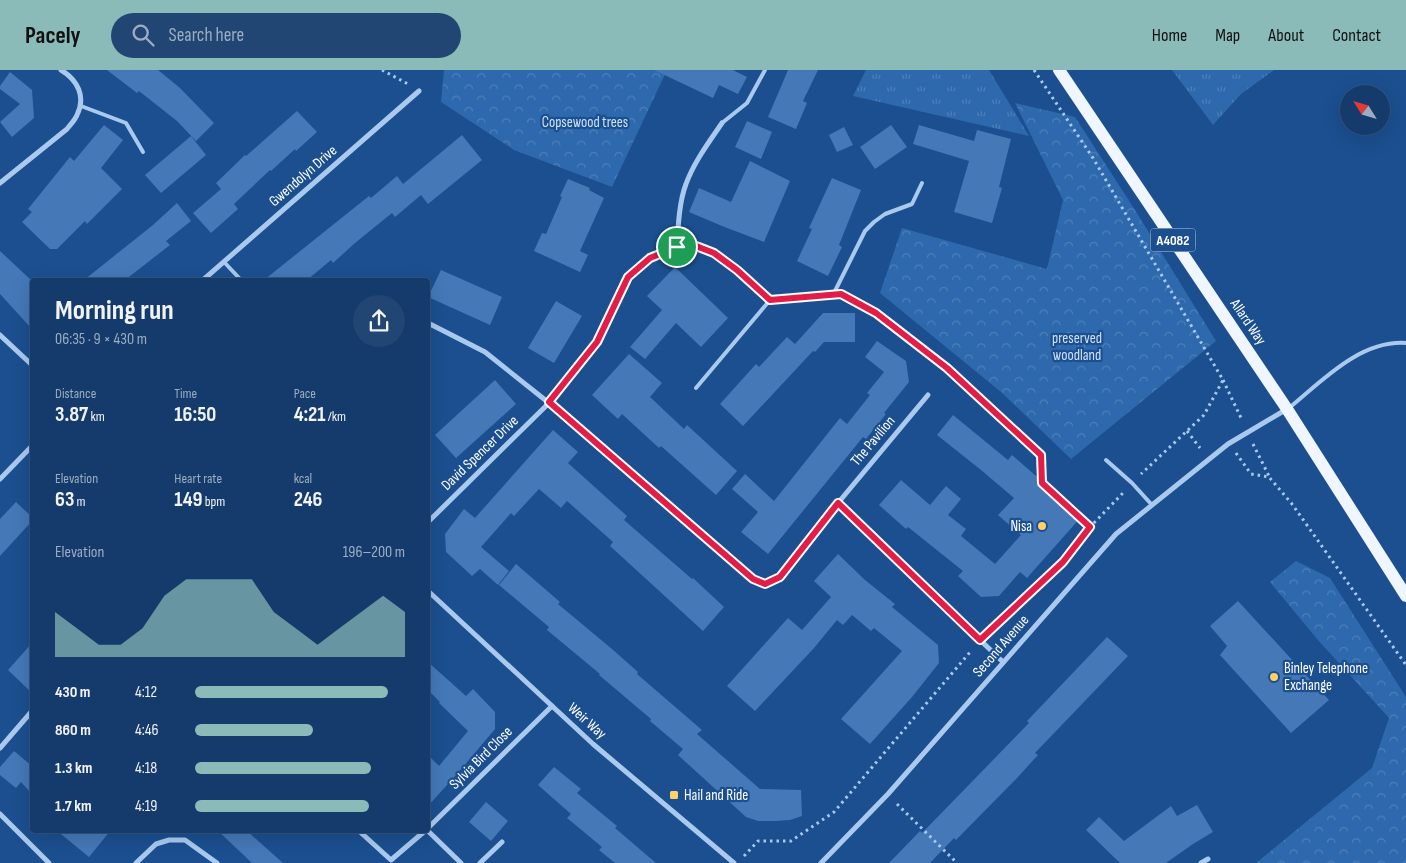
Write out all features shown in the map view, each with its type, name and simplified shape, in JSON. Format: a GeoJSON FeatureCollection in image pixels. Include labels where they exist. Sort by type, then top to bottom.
{"type":"FeatureCollection","features":[{"type":"Feature","properties":{"kind":"main road","name":"Allard Way"},"geometry":{"type":"LineString","coordinates":[[1059,70],[1287,409],[1406,596]]}},
{"type":"Feature","properties":{"kind":"street"},"geometry":{"type":"LineString","coordinates":[[0,183],[68,128],[77,118],[81,106],[77,84],[61,70]]}},
{"type":"Feature","properties":{"kind":"street","name":"Gwendolyn Drive"},"geometry":{"type":"LineString","coordinates":[[205,278],[419,91]]}},
{"type":"Feature","properties":{"kind":"street"},"geometry":{"type":"LineString","coordinates":[[677,247],[678,223],[686,185],[704,149],[722,123]]}},
{"type":"Feature","properties":{"kind":"street","name":"David Spencer Drive"},"geometry":{"type":"LineString","coordinates":[[430,520],[549,402],[597,342],[628,277],[650,258],[677,247],[696,246],[714,253],[737,270],[770,300]]}},
{"type":"Feature","properties":{"kind":"street"},"geometry":{"type":"LineString","coordinates":[[770,300],[841,294]]}},
{"type":"Feature","properties":{"kind":"street"},"geometry":{"type":"LineString","coordinates":[[430,324],[485,352],[549,402]]}},
{"type":"Feature","properties":{"kind":"street"},"geometry":{"type":"LineString","coordinates":[[0,335],[30,363]]}},
{"type":"Feature","properties":{"kind":"street","name":"The Pavilion"},"geometry":{"type":"LineString","coordinates":[[549,402],[753,579],[765,584],[780,577],[838,503],[928,395]]}},
{"type":"Feature","properties":{"kind":"street","name":"Second Avenue"},"geometry":{"type":"LineString","coordinates":[[821,863],[888,794],[1116,534],[1228,444],[1287,409]]}},
{"type":"Feature","properties":{"kind":"street"},"geometry":{"type":"LineString","coordinates":[[0,479],[30,448]]}},
{"type":"Feature","properties":{"kind":"street"},"geometry":{"type":"LineString","coordinates":[[838,503],[1003,662]]}},
{"type":"Feature","properties":{"kind":"street","name":"Weir Way"},"geometry":{"type":"LineString","coordinates":[[430,593],[593,744],[734,863]]}},
{"type":"Feature","properties":{"kind":"street","name":"Sylvia Bird Close"},"geometry":{"type":"LineString","coordinates":[[430,826],[552,706]]}},
{"type":"Feature","properties":{"kind":"street"},"geometry":{"type":"LineString","coordinates":[[0,748],[30,713]]}},
{"type":"Feature","properties":{"kind":"street"},"geometry":{"type":"LineString","coordinates":[[0,814],[49,863]]}},
{"type":"Feature","properties":{"kind":"street"},"geometry":{"type":"LineString","coordinates":[[430,832],[461,863]]}},
{"type":"Feature","properties":{"kind":"street","name":"Sylvia Bird Close"},"geometry":{"type":"LineString","coordinates":[[361,833],[391,860],[422,833]]}},
{"type":"Feature","properties":{"kind":"street"},"geometry":{"type":"LineString","coordinates":[[136,863],[156,844],[169,840],[185,840],[217,863]]}},
{"type":"Feature","properties":{"kind":"street"},"geometry":{"type":"LineString","coordinates":[[480,863],[502,842]]}},
{"type":"Feature","properties":{"kind":"street"},"geometry":{"type":"LineString","coordinates":[[1201,863],[1208,859]]}},
{"type":"Feature","properties":{"kind":"lane"},"geometry":{"type":"LineString","coordinates":[[722,123],[747,104],[765,70]]}},
{"type":"Feature","properties":{"kind":"lane"},"geometry":{"type":"LineString","coordinates":[[81,106],[126,123],[143,152]]}},
{"type":"Feature","properties":{"kind":"lane"},"geometry":{"type":"LineString","coordinates":[[834,295],[865,231],[885,214],[912,204],[922,183]]}},
{"type":"Feature","properties":{"kind":"lane"},"geometry":{"type":"LineString","coordinates":[[224,262],[239,278]]}},
{"type":"Feature","properties":{"kind":"lane"},"geometry":{"type":"LineString","coordinates":[[696,388],[770,300]]}},
{"type":"Feature","properties":{"kind":"lane"},"geometry":{"type":"LineString","coordinates":[[1287,409],[1344,363],[1370,348],[1395,342],[1406,343]]}},
{"type":"Feature","properties":{"kind":"lane"},"geometry":{"type":"LineString","coordinates":[[1106,460],[1152,504]]}},
{"type":"Feature","properties":{"kind":"path"},"geometry":{"type":"LineString","coordinates":[[382,70],[419,91]]}},
{"type":"Feature","properties":{"kind":"path"},"geometry":{"type":"LineString","coordinates":[[1034,70],[1093,158],[1223,380],[1204,415],[1187,431],[1208,460]]}},
{"type":"Feature","properties":{"kind":"path"},"geometry":{"type":"LineString","coordinates":[[738,863],[758,841],[791,841],[834,812],[980,640],[1063,562],[1090,527],[1042,483],[1041,455],[1035,449],[947,368],[876,313],[841,294]]}},
{"type":"Feature","properties":{"kind":"path"},"geometry":{"type":"LineString","coordinates":[[1228,444],[1252,474],[1269,477],[1292,504],[1406,665]]}},
{"type":"Feature","properties":{"kind":"path"},"geometry":{"type":"LineString","coordinates":[[888,794],[957,863]]}},
{"type":"Feature","properties":{"kind":"green space","name":"Copsewood trees"},"geometry":{"type":"Polygon","coordinates":[[[444,70],[667,70],[612,187],[514,150],[441,102],[444,70]]]}},
{"type":"Feature","properties":{"kind":"green space"},"geometry":{"type":"Polygon","coordinates":[[[866,70],[989,70],[1029,136],[853,96],[866,70]]]}},
{"type":"Feature","properties":{"kind":"green space"},"geometry":{"type":"Polygon","coordinates":[[[1172,70],[1274,70],[1241,94],[1213,125],[1172,70]]]}},
{"type":"Feature","properties":{"kind":"green space","name":"preserved woodland"},"geometry":{"type":"Polygon","coordinates":[[[1015,103],[1075,117],[1216,341],[1071,459],[1001,392],[880,293],[902,228],[1047,269],[1063,200],[1015,103]]]}},
{"type":"Feature","properties":{"kind":"green space"},"geometry":{"type":"Polygon","coordinates":[[[1296,561],[1330,578],[1406,697],[1406,863],[1256,863],[1372,768],[1389,718],[1317,639],[1270,582],[1296,561]]]}},
{"type":"Feature","properties":{"kind":"building"},"geometry":{"type":"Polygon","coordinates":[[[107,70],[158,70],[180,88],[214,123],[196,141],[177,121],[139,91],[137,93],[107,70]]]}},
{"type":"Feature","properties":{"kind":"building"},"geometry":{"type":"Polygon","coordinates":[[[654,70],[733,70],[747,77],[738,94],[719,85],[713,98],[654,70]]]}},
{"type":"Feature","properties":{"kind":"building"},"geometry":{"type":"Polygon","coordinates":[[[788,70],[818,70],[803,101],[807,103],[796,129],[768,117],[788,70]]]}},
{"type":"Feature","properties":{"kind":"building"},"geometry":{"type":"Polygon","coordinates":[[[10,72],[32,90],[34,118],[12,137],[0,122],[20,104],[0,89],[0,86],[10,72]]]}},
{"type":"Feature","properties":{"kind":"building"},"geometry":{"type":"Polygon","coordinates":[[[297,111],[317,132],[296,151],[295,149],[270,170],[234,204],[238,209],[211,233],[193,213],[221,189],[216,183],[245,155],[297,111]]]}},
{"type":"Feature","properties":{"kind":"building"},"geometry":{"type":"Polygon","coordinates":[[[747,121],[772,132],[761,159],[735,147],[747,121]]]}},
{"type":"Feature","properties":{"kind":"building"},"geometry":{"type":"Polygon","coordinates":[[[104,125],[123,140],[101,168],[122,189],[87,224],[85,221],[57,249],[50,249],[22,222],[32,212],[28,209],[70,157],[74,161],[104,125]]]}},
{"type":"Feature","properties":{"kind":"building"},"geometry":{"type":"Polygon","coordinates":[[[891,125],[907,147],[875,169],[860,147],[891,125]]]}},
{"type":"Feature","properties":{"kind":"building"},"geometry":{"type":"Polygon","coordinates":[[[919,125],[974,141],[977,130],[1011,139],[999,187],[1002,188],[992,223],[954,212],[969,161],[913,144],[919,125]]]}},
{"type":"Feature","properties":{"kind":"building"},"geometry":{"type":"Polygon","coordinates":[[[844,127],[853,145],[837,152],[829,135],[844,127]]]}},
{"type":"Feature","properties":{"kind":"building"},"geometry":{"type":"Polygon","coordinates":[[[462,135],[482,160],[428,204],[421,195],[395,217],[392,213],[333,263],[331,260],[309,278],[266,278],[397,176],[403,184],[462,135]]]}},
{"type":"Feature","properties":{"kind":"building"},"geometry":{"type":"Polygon","coordinates":[[[191,136],[206,155],[161,193],[145,175],[191,136]]]}},
{"type":"Feature","properties":{"kind":"building"},"geometry":{"type":"Polygon","coordinates":[[[750,161],[790,181],[764,242],[689,212],[699,188],[731,202],[750,161]]]}},
{"type":"Feature","properties":{"kind":"building"},"geometry":{"type":"Polygon","coordinates":[[[832,178],[861,190],[839,245],[842,247],[828,276],[797,261],[812,229],[809,228],[832,178]]]}},
{"type":"Feature","properties":{"kind":"building"},"geometry":{"type":"Polygon","coordinates":[[[568,179],[590,188],[589,190],[604,198],[580,251],[588,255],[580,272],[534,251],[542,233],[546,234],[568,179]]]}},
{"type":"Feature","properties":{"kind":"building"},"geometry":{"type":"Polygon","coordinates":[[[177,203],[191,221],[166,241],[170,245],[128,278],[87,278],[153,225],[177,203]]]}},
{"type":"Feature","properties":{"kind":"building"},"geometry":{"type":"Polygon","coordinates":[[[0,251],[30,279],[30,327],[0,294],[0,251]]]}},
{"type":"Feature","properties":{"kind":"building"},"geometry":{"type":"Polygon","coordinates":[[[675,267],[728,318],[701,347],[676,323],[645,359],[630,347],[662,310],[647,296],[675,267]]]}},
{"type":"Feature","properties":{"kind":"building"},"geometry":{"type":"Polygon","coordinates":[[[441,270],[502,297],[490,325],[430,298],[430,293],[441,270]]]}},
{"type":"Feature","properties":{"kind":"building"},"geometry":{"type":"Polygon","coordinates":[[[556,301],[582,316],[554,363],[528,348],[556,301]]]}},
{"type":"Feature","properties":{"kind":"building"},"geometry":{"type":"Polygon","coordinates":[[[823,313],[855,313],[855,342],[824,342],[815,352],[813,351],[743,426],[720,404],[756,364],[759,367],[787,337],[795,344],[823,313]]]}},
{"type":"Feature","properties":{"kind":"building"},"geometry":{"type":"Polygon","coordinates":[[[877,341],[906,361],[909,382],[866,439],[863,437],[768,554],[741,532],[758,512],[732,489],[745,474],[774,501],[840,418],[847,424],[870,395],[867,393],[884,372],[865,357],[877,341]]]}},
{"type":"Feature","properties":{"kind":"building"},"geometry":{"type":"Polygon","coordinates":[[[629,354],[662,383],[650,397],[684,429],[687,425],[737,471],[716,495],[661,446],[659,448],[622,414],[618,419],[592,395],[629,354]]]}},
{"type":"Feature","properties":{"kind":"building"},"geometry":{"type":"Polygon","coordinates":[[[495,380],[516,404],[456,458],[435,435],[495,380]]]}},
{"type":"Feature","properties":{"kind":"building"},"geometry":{"type":"Polygon","coordinates":[[[953,415],[1008,460],[1012,455],[1082,516],[1027,578],[1020,572],[999,596],[981,597],[958,576],[963,571],[908,527],[906,529],[879,505],[901,480],[930,505],[946,486],[961,499],[948,515],[966,529],[961,536],[995,564],[1021,535],[998,515],[1014,498],[937,435],[953,415]]]}},
{"type":"Feature","properties":{"kind":"building"},"geometry":{"type":"Polygon","coordinates":[[[553,430],[578,452],[568,463],[627,516],[624,520],[693,578],[724,607],[703,631],[610,546],[613,542],[567,501],[561,508],[539,489],[514,516],[511,513],[481,547],[509,571],[498,585],[480,569],[472,576],[446,552],[445,534],[464,509],[475,518],[553,430]]]}},
{"type":"Feature","properties":{"kind":"building"},"geometry":{"type":"Polygon","coordinates":[[[16,502],[30,515],[30,523],[0,556],[0,519],[16,502]]]}},
{"type":"Feature","properties":{"kind":"building"},"geometry":{"type":"Polygon","coordinates":[[[838,554],[865,580],[895,604],[892,607],[938,645],[939,663],[870,744],[841,719],[902,651],[874,628],[871,631],[852,615],[843,625],[837,620],[814,648],[755,711],[727,686],[788,618],[802,630],[831,597],[814,581],[838,554]]]}},
{"type":"Feature","properties":{"kind":"building"},"geometry":{"type":"Polygon","coordinates":[[[516,564],[560,602],[558,604],[612,649],[638,672],[637,674],[702,730],[697,734],[760,789],[801,790],[802,816],[790,820],[775,821],[758,821],[746,817],[678,755],[683,749],[600,674],[547,630],[549,627],[499,585],[516,564]]]}},
{"type":"Feature","properties":{"kind":"building","name":"Binley Telephone Exchange"},"geometry":{"type":"Polygon","coordinates":[[[1238,601],[1329,700],[1291,733],[1220,655],[1227,646],[1210,626],[1238,601]]]}},
{"type":"Feature","properties":{"kind":"building"},"geometry":{"type":"Polygon","coordinates":[[[1107,637],[1128,656],[1035,753],[1038,755],[1017,778],[956,840],[954,838],[930,863],[889,863],[920,831],[922,833],[1029,723],[1027,721],[1107,637]]]}},
{"type":"Feature","properties":{"kind":"building"},"geometry":{"type":"Polygon","coordinates":[[[30,645],[30,691],[8,670],[30,645]]]}},
{"type":"Feature","properties":{"kind":"building"},"geometry":{"type":"Polygon","coordinates":[[[430,664],[466,696],[473,689],[495,712],[495,729],[430,804],[430,757],[439,766],[468,731],[430,692],[430,664]]]}},
{"type":"Feature","properties":{"kind":"building"},"geometry":{"type":"Polygon","coordinates":[[[14,751],[30,764],[30,792],[21,782],[16,788],[0,775],[0,767],[14,751]]]}},
{"type":"Feature","properties":{"kind":"building"},"geometry":{"type":"Polygon","coordinates":[[[554,767],[581,789],[577,793],[617,826],[615,828],[656,863],[615,863],[599,850],[602,847],[567,818],[571,814],[538,785],[554,767]]]}},
{"type":"Feature","properties":{"kind":"building"},"geometry":{"type":"Polygon","coordinates":[[[486,802],[508,821],[491,841],[469,822],[486,802]]]}},
{"type":"Feature","properties":{"kind":"building"},"geometry":{"type":"Polygon","coordinates":[[[1197,805],[1213,832],[1166,863],[1120,863],[1086,830],[1099,817],[1124,841],[1171,806],[1177,816],[1197,805]]]}},
{"type":"Feature","properties":{"kind":"building"},"geometry":{"type":"Polygon","coordinates":[[[60,833],[109,833],[89,857],[60,833]]]}},
{"type":"Feature","properties":{"kind":"building"},"geometry":{"type":"Polygon","coordinates":[[[220,833],[249,833],[283,863],[252,863],[220,833]]]}},
{"type":"Feature","properties":{"kind":"place","name":"Nisa"},"geometry":{"type":"Point","coordinates":[1042,526]}},
{"type":"Feature","properties":{"kind":"place","name":"Binley Telephone Exchange"},"geometry":{"type":"Point","coordinates":[1274,677]}},
{"type":"Feature","properties":{"kind":"place","name":"Hail and Ride"},"geometry":{"type":"Point","coordinates":[674,795]}},
{"type":"Feature","properties":{"kind":"route"},"geometry":{"type":"LineString","coordinates":[[696,246],[714,253],[737,270],[770,300],[841,294],[876,313],[947,368],[1041,455],[1042,483],[1090,527],[1063,562],[980,640],[838,503],[780,577],[765,584],[753,579],[549,402],[597,342],[628,277],[650,258],[677,247],[696,246]]}}]}
